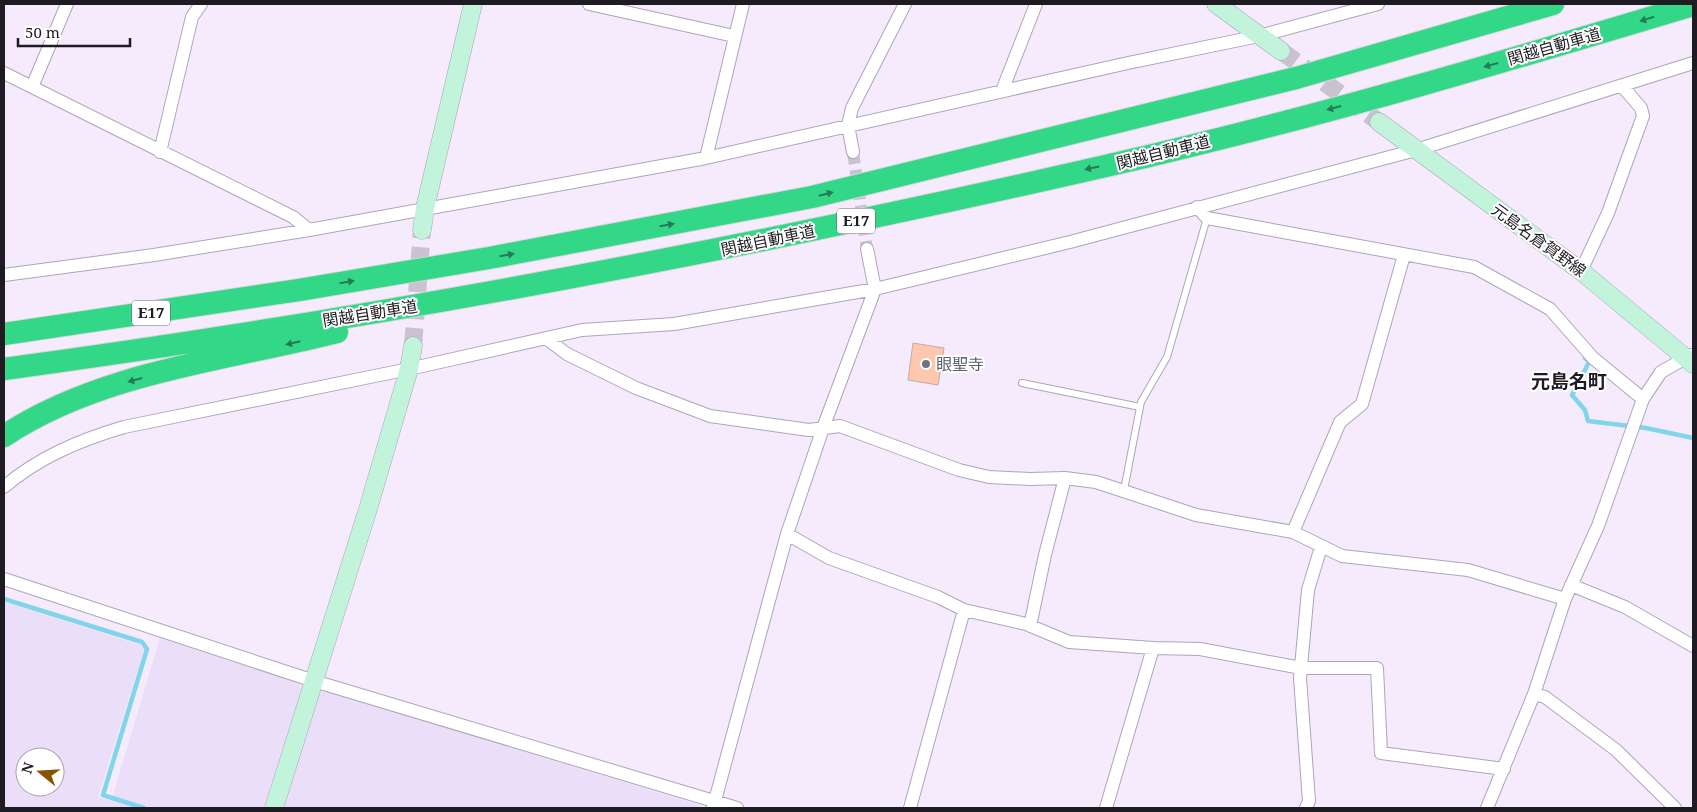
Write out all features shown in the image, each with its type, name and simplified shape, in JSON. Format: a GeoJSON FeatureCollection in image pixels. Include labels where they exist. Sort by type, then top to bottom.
{"type":"FeatureCollection","features":[{"type":"Feature","properties":{"kind":"highway","name":"関越自動車道"},"geometry":{"type":"LineString","coordinates":[[4,334],[299,290],[489,258],[812,197],[1296,78],[1554,4]]}},
{"type":"Feature","properties":{"kind":"highway","name":"関越自動車道"},"geometry":{"type":"LineString","coordinates":[[4,369],[301,324],[493,292],[805,233],[1150,156],[1539,52],[1693,5]]}},
{"type":"Feature","properties":{"kind":"highway"},"geometry":{"type":"LineString","coordinates":[[4,323],[189,298],[299,290]]}},
{"type":"Feature","properties":{"kind":"highway"},"geometry":{"type":"LineString","coordinates":[[4,436],[26,421],[97,390],[493,292]]}},
{"type":"Feature","properties":{"kind":"street"},"geometry":{"type":"LineString","coordinates":[[32,87],[67,4]]}},
{"type":"Feature","properties":{"kind":"street"},"geometry":{"type":"LineString","coordinates":[[160,152],[192,17],[201,4]]}},
{"type":"Feature","properties":{"kind":"street"},"geometry":{"type":"LineString","coordinates":[[422,230],[425,208],[473,4]]}},
{"type":"Feature","properties":{"kind":"street"},"geometry":{"type":"LineString","coordinates":[[595,4],[734,36]]}},
{"type":"Feature","properties":{"kind":"street"},"geometry":{"type":"LineString","coordinates":[[706,158],[743,4]]}},
{"type":"Feature","properties":{"kind":"street"},"geometry":{"type":"LineString","coordinates":[[853,152],[848,125],[852,108],[905,4]]}},
{"type":"Feature","properties":{"kind":"street"},"geometry":{"type":"LineString","coordinates":[[1002,90],[1036,4]]}},
{"type":"Feature","properties":{"kind":"street"},"geometry":{"type":"LineString","coordinates":[[1216,4],[1281,51]]}},
{"type":"Feature","properties":{"kind":"street"},"geometry":{"type":"LineString","coordinates":[[4,275],[154,255],[309,230],[706,158],[1002,90],[1260,36],[1378,4]]}},
{"type":"Feature","properties":{"kind":"street"},"geometry":{"type":"LineString","coordinates":[[4,487],[47,457],[83,439],[124,427],[409,369],[582,330],[674,324],[875,289],[1070,242],[1416,150],[1693,63]]}},
{"type":"Feature","properties":{"kind":"street"},"geometry":{"type":"LineString","coordinates":[[4,73],[293,217],[309,230]]}},
{"type":"Feature","properties":{"kind":"street"},"geometry":{"type":"LineString","coordinates":[[1581,270],[1608,213],[1644,116],[1641,108],[1622,86]]}},
{"type":"Feature","properties":{"kind":"street","name":"元島名倉賀野線"},"geometry":{"type":"LineString","coordinates":[[1379,122],[1581,270],[1691,358]]}},
{"type":"Feature","properties":{"kind":"street"},"geometry":{"type":"LineString","coordinates":[[1197,207],[1207,218],[1474,267],[1550,309],[1593,358],[1642,399]]}},
{"type":"Feature","properties":{"kind":"street"},"geometry":{"type":"LineString","coordinates":[[714,805],[788,534],[823,428],[875,289],[867,249]]}},
{"type":"Feature","properties":{"kind":"street"},"geometry":{"type":"LineString","coordinates":[[1293,532],[1340,422],[1362,404],[1404,255]]}},
{"type":"Feature","properties":{"kind":"street"},"geometry":{"type":"LineString","coordinates":[[547,339],[567,354],[636,388],[710,416],[809,430],[840,426],[959,470],[989,476],[1030,479],[1065,478],[1096,482],[1196,515],[1293,532],[1321,548],[1342,556],[1468,570],[1565,599]]}},
{"type":"Feature","properties":{"kind":"street"},"geometry":{"type":"LineString","coordinates":[[274,808],[368,509],[409,369],[413,346]]}},
{"type":"Feature","properties":{"kind":"street"},"geometry":{"type":"LineString","coordinates":[[1488,808],[1534,694],[1565,599],[1598,526],[1642,399],[1662,372],[1691,358]]}},
{"type":"Feature","properties":{"kind":"street"},"geometry":{"type":"LineString","coordinates":[[1030,626],[1045,555],[1065,478]]}},
{"type":"Feature","properties":{"kind":"street"},"geometry":{"type":"LineString","coordinates":[[788,534],[829,558],[938,597],[964,610],[1030,626],[1070,642],[1153,648],[1200,649],[1302,668],[1377,668],[1381,753],[1504,769]]}},
{"type":"Feature","properties":{"kind":"street"},"geometry":{"type":"LineString","coordinates":[[1306,808],[1309,801],[1300,678],[1308,590],[1321,548]]}},
{"type":"Feature","properties":{"kind":"street"},"geometry":{"type":"LineString","coordinates":[[4,579],[314,681],[714,805],[737,808]]}},
{"type":"Feature","properties":{"kind":"street"},"geometry":{"type":"LineString","coordinates":[[1571,585],[1624,607],[1693,646]]}},
{"type":"Feature","properties":{"kind":"street"},"geometry":{"type":"LineString","coordinates":[[910,808],[964,610]]}},
{"type":"Feature","properties":{"kind":"street"},"geometry":{"type":"LineString","coordinates":[[1106,808],[1153,648]]}},
{"type":"Feature","properties":{"kind":"street"},"geometry":{"type":"LineString","coordinates":[[1534,694],[1545,697],[1616,750],[1674,808]]}},
{"type":"Feature","properties":{"kind":"lane"},"geometry":{"type":"LineString","coordinates":[[1124,490],[1140,407],[1167,357],[1207,218]]}},
{"type":"Feature","properties":{"kind":"lane"},"geometry":{"type":"LineString","coordinates":[[1022,383],[1140,407]]}},
{"type":"Feature","properties":{"kind":"shaded area"},"geometry":{"type":"Polygon","coordinates":[[[4,602],[140,645],[144,649],[98,797],[111,801],[160,638],[299,683],[302,688],[264,808],[4,808],[4,602]]]}},
{"type":"Feature","properties":{"kind":"shaded area"},"geometry":{"type":"Polygon","coordinates":[[[328,691],[699,805],[702,808],[283,808],[318,693],[328,691]]]}},
{"type":"Feature","properties":{"kind":"building","name":"眼聖寺"},"geometry":{"type":"Polygon","coordinates":[[[913,343],[944,348],[938,385],[908,380],[913,343]]]}},
{"type":"Feature","properties":{"kind":"waterway"},"geometry":{"type":"LineString","coordinates":[[1585,358],[1589,362],[1572,395],[1585,410],[1588,421],[1646,428],[1693,438]]}},
{"type":"Feature","properties":{"kind":"waterway"},"geometry":{"type":"LineString","coordinates":[[4,599],[142,642],[147,649],[103,795],[144,808]]}},
{"type":"Feature","properties":{"kind":"tunnel"},"geometry":{"type":"LineString","coordinates":[[1281,51],[1379,122]]}},
{"type":"Feature","properties":{"kind":"tunnel"},"geometry":{"type":"LineString","coordinates":[[853,152],[867,249]]}},
{"type":"Feature","properties":{"kind":"tunnel"},"geometry":{"type":"LineString","coordinates":[[413,346],[422,230]]}},
{"type":"Feature","properties":{"kind":"place","name":"眼聖寺"},"geometry":{"type":"Point","coordinates":[926,364]}},
{"type":"Feature","properties":{"kind":"district","name":"元島名町"},"geometry":{"type":"Point","coordinates":[1569,381]}}]}
